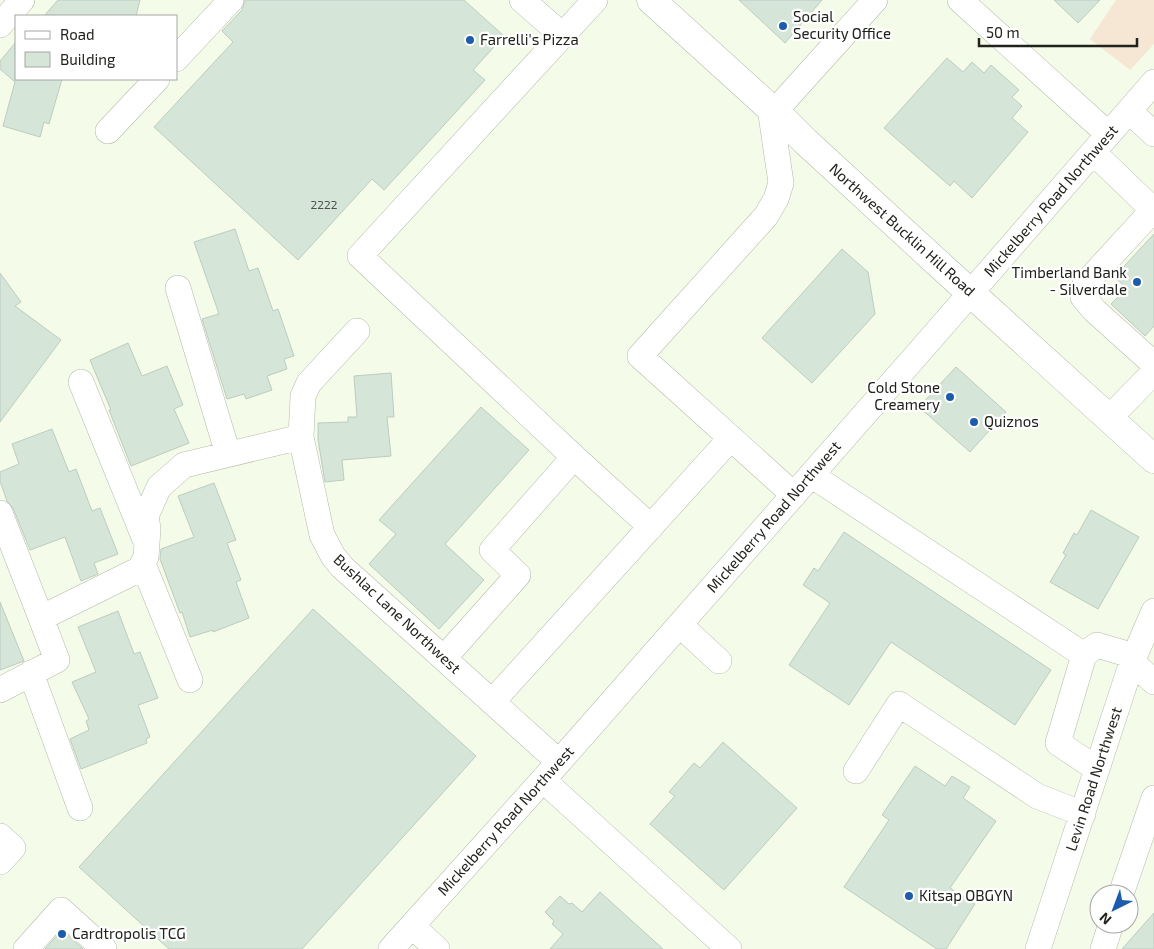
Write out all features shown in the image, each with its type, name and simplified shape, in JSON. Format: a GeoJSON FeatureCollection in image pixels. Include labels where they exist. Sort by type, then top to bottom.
{"type":"FeatureCollection","features":[{"type":"Feature","properties":{"kind":"main road","name":"Northwest Bucklin Hill Road"},"geometry":{"type":"LineString","coordinates":[[652,0],[1154,459]]}},
{"type":"Feature","properties":{"kind":"street"},"geometry":{"type":"LineString","coordinates":[[0,25],[22,0]]}},
{"type":"Feature","properties":{"kind":"street"},"geometry":{"type":"LineString","coordinates":[[178,56],[232,0]]}},
{"type":"Feature","properties":{"kind":"street"},"geometry":{"type":"LineString","coordinates":[[522,0],[562,35]]}},
{"type":"Feature","properties":{"kind":"street"},"geometry":{"type":"LineString","coordinates":[[595,0],[360,256],[651,527]]}},
{"type":"Feature","properties":{"kind":"street"},"geometry":{"type":"LineString","coordinates":[[794,495],[640,356],[766,216],[776,199],[781,183],[773,109],[876,0]]}},
{"type":"Feature","properties":{"kind":"street"},"geometry":{"type":"LineString","coordinates":[[960,0],[1101,143],[1154,210],[1085,284],[1083,297],[1095,311],[1154,364]]}},
{"type":"Feature","properties":{"kind":"street"},"geometry":{"type":"LineString","coordinates":[[108,131],[156,80]]}},
{"type":"Feature","properties":{"kind":"street","name":"Mickelberry Road Northwest"},"geometry":{"type":"LineString","coordinates":[[391,949],[680,625],[1154,82]]}},
{"type":"Feature","properties":{"kind":"street"},"geometry":{"type":"LineString","coordinates":[[1129,111],[1154,134]]}},
{"type":"Feature","properties":{"kind":"street"},"geometry":{"type":"LineString","coordinates":[[178,288],[228,454]]}},
{"type":"Feature","properties":{"kind":"street","name":"Bushlac Lane Northwest"},"geometry":{"type":"LineString","coordinates":[[357,331],[309,383],[303,396],[301,437],[322,535],[333,556],[342,567],[492,702],[551,771],[730,949]]}},
{"type":"Feature","properties":{"kind":"street"},"geometry":{"type":"LineString","coordinates":[[1109,418],[1154,372]]}},
{"type":"Feature","properties":{"kind":"street"},"geometry":{"type":"LineString","coordinates":[[81,382],[190,680]]}},
{"type":"Feature","properties":{"kind":"street"},"geometry":{"type":"LineString","coordinates":[[41,618],[140,569],[145,554],[146,516],[159,487],[184,465],[301,437]]}},
{"type":"Feature","properties":{"kind":"street"},"geometry":{"type":"LineString","coordinates":[[492,702],[731,438]]}},
{"type":"Feature","properties":{"kind":"street"},"geometry":{"type":"LineString","coordinates":[[444,658],[518,575],[492,550],[574,457]]}},
{"type":"Feature","properties":{"kind":"street"},"geometry":{"type":"LineString","coordinates":[[811,475],[1084,655]]}},
{"type":"Feature","properties":{"kind":"street"},"geometry":{"type":"LineString","coordinates":[[0,513],[57,660],[0,690]]}},
{"type":"Feature","properties":{"kind":"street","name":"Levin Road Northwest"},"geometry":{"type":"LineString","coordinates":[[1038,949],[1133,659],[1154,611]]}},
{"type":"Feature","properties":{"kind":"street"},"geometry":{"type":"LineString","coordinates":[[680,625],[719,661]]}},
{"type":"Feature","properties":{"kind":"street"},"geometry":{"type":"LineString","coordinates":[[1097,769],[1058,743],[1084,655],[1097,645],[1133,659],[1154,682]]}},
{"type":"Feature","properties":{"kind":"street"},"geometry":{"type":"LineString","coordinates":[[30,674],[80,808]]}},
{"type":"Feature","properties":{"kind":"street"},"geometry":{"type":"LineString","coordinates":[[856,771],[899,704],[1037,796],[1082,814]]}},
{"type":"Feature","properties":{"kind":"street"},"geometry":{"type":"LineString","coordinates":[[1124,884],[1154,798]]}},
{"type":"Feature","properties":{"kind":"street"},"geometry":{"type":"LineString","coordinates":[[0,836],[13,848],[0,862]]}},
{"type":"Feature","properties":{"kind":"street"},"geometry":{"type":"LineString","coordinates":[[26,949],[61,910],[104,949]]}},
{"type":"Feature","properties":{"kind":"street"},"geometry":{"type":"LineString","coordinates":[[412,926],[437,949]]}},
{"type":"Feature","properties":{"kind":"street"},"geometry":{"type":"LineString","coordinates":[[1103,949],[1108,934]]}},
{"type":"Feature","properties":{"kind":"shaded area"},"geometry":{"type":"Polygon","coordinates":[[[1116,0],[1154,0],[1154,44],[1130,70],[1090,39],[1116,0]]]}},
{"type":"Feature","properties":{"kind":"building"},"geometry":{"type":"Polygon","coordinates":[[[58,0],[140,0],[136,15],[45,15],[58,0]]]}},
{"type":"Feature","properties":{"kind":"building"},"geometry":{"type":"Polygon","coordinates":[[[245,0],[464,0],[504,36],[473,70],[485,80],[434,136],[384,190],[372,179],[298,260],[154,127],[233,42],[222,31],[242,10],[245,0]]]}},
{"type":"Feature","properties":{"kind":"building","name":"Social Security Office"},"geometry":{"type":"Polygon","coordinates":[[[739,0],[822,0],[785,43],[739,0]]]}},
{"type":"Feature","properties":{"kind":"building"},"geometry":{"type":"Polygon","coordinates":[[[1054,0],[1100,0],[1078,23],[1054,0]]]}},
{"type":"Feature","properties":{"kind":"building"},"geometry":{"type":"Polygon","coordinates":[[[15,43],[15,80],[62,80],[49,124],[44,122],[40,137],[3,126],[15,82],[0,69],[0,61],[15,43]]]}},
{"type":"Feature","properties":{"kind":"building"},"geometry":{"type":"Polygon","coordinates":[[[947,58],[963,72],[972,62],[984,73],[991,65],[1019,90],[1012,97],[1022,106],[1012,118],[1028,132],[972,198],[954,181],[950,186],[884,128],[947,58]]]}},
{"type":"Feature","properties":{"kind":"building"},"geometry":{"type":"Polygon","coordinates":[[[235,229],[249,271],[258,268],[273,311],[278,309],[294,356],[284,359],[287,369],[267,376],[272,390],[246,399],[244,394],[227,399],[202,319],[219,314],[194,242],[235,229]]]}},
{"type":"Feature","properties":{"kind":"building","name":"Timberland Bank - Silverdale"},"geometry":{"type":"Polygon","coordinates":[[[1154,234],[1154,326],[1145,336],[1111,304],[1127,288],[1114,277],[1154,234]]]}},
{"type":"Feature","properties":{"kind":"building"},"geometry":{"type":"Polygon","coordinates":[[[842,249],[868,272],[875,314],[812,383],[762,338],[842,249]]]}},
{"type":"Feature","properties":{"kind":"building"},"geometry":{"type":"Polygon","coordinates":[[[0,273],[21,302],[15,306],[61,340],[0,422],[0,273]]]}},
{"type":"Feature","properties":{"kind":"building"},"geometry":{"type":"Polygon","coordinates":[[[128,343],[142,376],[167,366],[183,405],[174,409],[189,443],[131,466],[109,410],[111,410],[90,360],[128,343]]]}},
{"type":"Feature","properties":{"kind":"building"},"geometry":{"type":"Polygon","coordinates":[[[956,367],[1006,412],[970,452],[919,407],[956,367]]]}},
{"type":"Feature","properties":{"kind":"building"},"geometry":{"type":"Polygon","coordinates":[[[391,373],[394,417],[387,417],[391,456],[342,460],[344,480],[325,482],[318,440],[318,423],[348,422],[348,417],[357,417],[354,376],[391,373]]]}},
{"type":"Feature","properties":{"kind":"building"},"geometry":{"type":"Polygon","coordinates":[[[481,407],[529,450],[445,544],[484,580],[439,629],[369,564],[396,534],[379,520],[481,407]]]}},
{"type":"Feature","properties":{"kind":"building"},"geometry":{"type":"Polygon","coordinates":[[[52,429],[69,472],[76,469],[92,511],[100,508],[118,554],[94,563],[98,574],[81,581],[65,537],[30,550],[13,508],[7,501],[0,481],[0,472],[19,464],[12,444],[52,429]]]}},
{"type":"Feature","properties":{"kind":"building"},"geometry":{"type":"Polygon","coordinates":[[[214,483],[236,540],[227,543],[241,580],[236,582],[249,618],[213,632],[213,630],[190,637],[182,612],[180,613],[160,559],[161,549],[194,537],[178,496],[214,483]]]}},
{"type":"Feature","properties":{"kind":"building"},"geometry":{"type":"Polygon","coordinates":[[[1091,510],[1139,537],[1098,609],[1050,582],[1066,555],[1063,553],[1074,533],[1077,535],[1091,510]]]}},
{"type":"Feature","properties":{"kind":"building"},"geometry":{"type":"Polygon","coordinates":[[[844,532],[1051,670],[1015,725],[891,642],[849,705],[789,665],[830,603],[803,585],[814,568],[818,571],[844,532]]]}},
{"type":"Feature","properties":{"kind":"building"},"geometry":{"type":"Polygon","coordinates":[[[0,602],[24,661],[0,670],[0,602]]]}},
{"type":"Feature","properties":{"kind":"building"},"geometry":{"type":"Polygon","coordinates":[[[313,609],[476,756],[302,949],[169,949],[79,867],[313,609]]]}},
{"type":"Feature","properties":{"kind":"building"},"geometry":{"type":"Polygon","coordinates":[[[118,611],[134,654],[140,652],[158,698],[138,705],[150,737],[146,739],[147,743],[81,769],[70,739],[89,730],[86,721],[89,719],[72,682],[96,672],[78,627],[118,611]]]}},
{"type":"Feature","properties":{"kind":"building"},"geometry":{"type":"Polygon","coordinates":[[[723,742],[797,808],[724,890],[650,824],[675,796],[669,792],[694,763],[700,768],[723,742]]]}},
{"type":"Feature","properties":{"kind":"building"},"geometry":{"type":"Polygon","coordinates":[[[915,766],[945,786],[952,776],[970,787],[963,798],[996,821],[950,888],[975,904],[946,949],[937,949],[844,887],[889,820],[882,815],[915,766]]]}},
{"type":"Feature","properties":{"kind":"building"},"geometry":{"type":"Polygon","coordinates":[[[600,892],[663,949],[550,949],[563,934],[552,924],[554,921],[545,912],[560,896],[582,912],[600,892]]]}},
{"type":"Feature","properties":{"kind":"building"},"geometry":{"type":"Polygon","coordinates":[[[1154,913],[1154,949],[1122,949],[1135,934],[1139,934],[1139,930],[1154,913]]]}},
{"type":"Feature","properties":{"kind":"building"},"geometry":{"type":"Polygon","coordinates":[[[62,930],[83,949],[45,949],[62,930]]]}},
{"type":"Feature","properties":{"kind":"place","name":"Social Security Office"},"geometry":{"type":"Point","coordinates":[783,26]}},
{"type":"Feature","properties":{"kind":"place","name":"Farrelli's Pizza"},"geometry":{"type":"Point","coordinates":[470,40]}},
{"type":"Feature","properties":{"kind":"place","name":"Timberland Bank - Silverdale"},"geometry":{"type":"Point","coordinates":[1137,282]}},
{"type":"Feature","properties":{"kind":"place","name":"Cold Stone Creamery"},"geometry":{"type":"Point","coordinates":[950,397]}},
{"type":"Feature","properties":{"kind":"place","name":"Quiznos"},"geometry":{"type":"Point","coordinates":[974,422]}},
{"type":"Feature","properties":{"kind":"place","name":"Kitsap OBGYN"},"geometry":{"type":"Point","coordinates":[909,896]}},
{"type":"Feature","properties":{"kind":"place","name":"Cardtropolis TCG"},"geometry":{"type":"Point","coordinates":[62,934]}}]}
